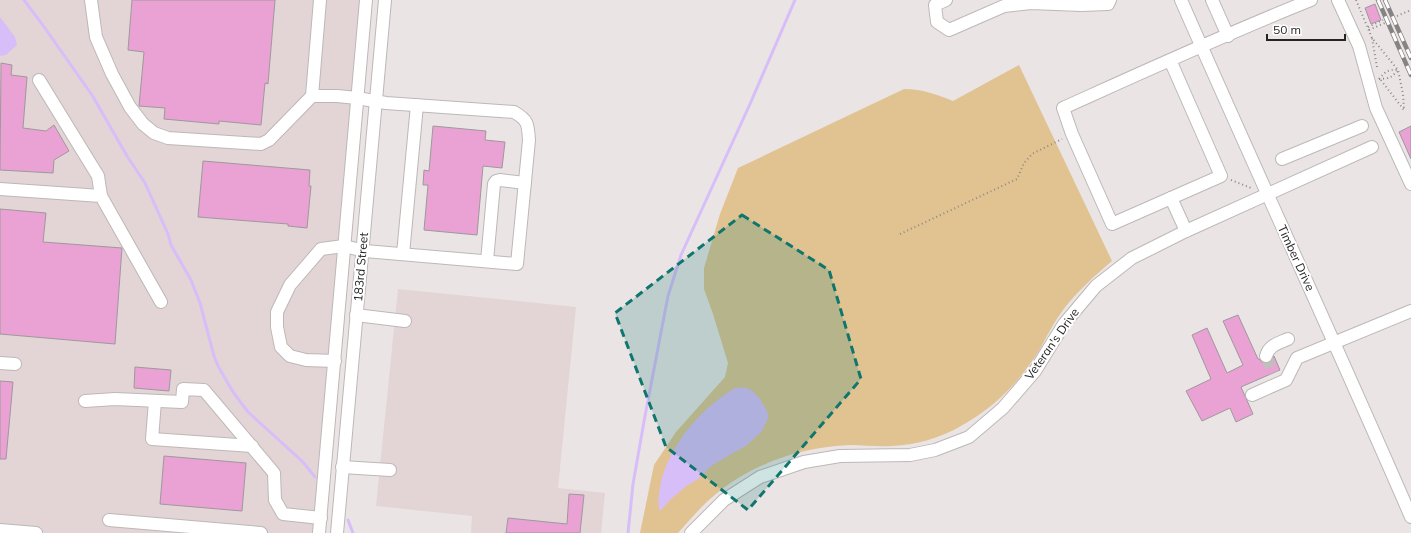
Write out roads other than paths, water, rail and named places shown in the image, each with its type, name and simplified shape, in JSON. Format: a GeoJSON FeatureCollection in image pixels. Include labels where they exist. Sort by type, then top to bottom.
{"type":"FeatureCollection","features":[{"type":"Feature","properties":{"kind":"street"},"geometry":{"type":"LineString","coordinates":[[91,0],[96,37],[112,74],[130,107],[143,124],[154,133],[168,138],[261,144],[270,140],[312,96],[320,0]]}},
{"type":"Feature","properties":{"kind":"street","name":"183rd Street"},"geometry":{"type":"LineString","coordinates":[[319,533],[366,0]]}},
{"type":"Feature","properties":{"kind":"street","name":"183rd Street"},"geometry":{"type":"LineString","coordinates":[[336,533],[385,0]]}},
{"type":"Feature","properties":{"kind":"street"},"geometry":{"type":"LineString","coordinates":[[946,0],[935,5],[937,22],[949,30],[1004,6],[1031,3],[1081,5],[1108,4],[1110,0]]}},
{"type":"Feature","properties":{"kind":"street","name":"Timber Drive"},"geometry":{"type":"LineString","coordinates":[[1181,0],[1267,195],[1335,343],[1411,517]]}},
{"type":"Feature","properties":{"kind":"street"},"geometry":{"type":"LineString","coordinates":[[1212,0],[1228,36]]}},
{"type":"Feature","properties":{"kind":"street"},"geometry":{"type":"LineString","coordinates":[[1338,0],[1374,81],[1376,108],[1411,184]]}},
{"type":"Feature","properties":{"kind":"street"},"geometry":{"type":"LineString","coordinates":[[1170,60],[1221,176],[1112,224],[1072,134],[1063,108],[1201,46],[1309,1]]}},
{"type":"Feature","properties":{"kind":"street"},"geometry":{"type":"LineString","coordinates":[[39,80],[98,176],[102,196],[161,302]]}},
{"type":"Feature","properties":{"kind":"street"},"geometry":{"type":"LineString","coordinates":[[312,96],[357,98],[417,105],[514,112],[524,118],[528,126],[529,140],[517,264],[362,251],[344,246],[321,249],[290,285],[277,312],[277,327],[281,347],[290,356],[306,360],[335,361]]}},
{"type":"Feature","properties":{"kind":"street"},"geometry":{"type":"LineString","coordinates":[[402,254],[417,105]]}},
{"type":"Feature","properties":{"kind":"street"},"geometry":{"type":"LineString","coordinates":[[1282,159],[1362,126]]}},
{"type":"Feature","properties":{"kind":"street","name":"Veteran's Drive"},"geometry":{"type":"LineString","coordinates":[[691,533],[724,500],[760,478],[789,467],[804,462],[840,456],[910,455],[935,450],[969,436],[1003,408],[1035,371],[1064,324],[1096,286],[1132,258],[1372,148]]}},
{"type":"Feature","properties":{"kind":"street"},"geometry":{"type":"LineString","coordinates":[[488,261],[494,184],[496,181],[500,180],[525,182]]}},
{"type":"Feature","properties":{"kind":"street"},"geometry":{"type":"LineString","coordinates":[[0,189],[102,196]]}},
{"type":"Feature","properties":{"kind":"street"},"geometry":{"type":"LineString","coordinates":[[1172,198],[1186,232]]}},
{"type":"Feature","properties":{"kind":"street"},"geometry":{"type":"LineString","coordinates":[[1252,395],[1275,378],[1286,380],[1297,358],[1411,311]]}},
{"type":"Feature","properties":{"kind":"street"},"geometry":{"type":"LineString","coordinates":[[356,315],[405,321]]}},
{"type":"Feature","properties":{"kind":"street"},"geometry":{"type":"LineString","coordinates":[[1266,356],[1268,349],[1288,339]]}},
{"type":"Feature","properties":{"kind":"street"},"geometry":{"type":"LineString","coordinates":[[0,363],[15,364]]}},
{"type":"Feature","properties":{"kind":"street"},"geometry":{"type":"LineString","coordinates":[[85,401],[115,399],[182,402],[183,389],[204,390],[274,473],[275,500],[283,514],[321,518]]}},
{"type":"Feature","properties":{"kind":"street"},"geometry":{"type":"LineString","coordinates":[[155,401],[152,439],[252,446]]}},
{"type":"Feature","properties":{"kind":"street"},"geometry":{"type":"LineString","coordinates":[[342,467],[390,470]]}},
{"type":"Feature","properties":{"kind":"street"},"geometry":{"type":"LineString","coordinates":[[109,520],[261,533]]}},
{"type":"Feature","properties":{"kind":"street"},"geometry":{"type":"LineString","coordinates":[[0,530],[36,533]]}},
{"type":"Feature","properties":{"kind":"waterway"},"geometry":{"type":"LineString","coordinates":[[24,0],[92,95],[127,156],[145,183],[168,234],[171,245],[191,280],[200,303],[214,356],[233,392],[248,412],[302,461],[315,477]]}},
{"type":"Feature","properties":{"kind":"waterway"},"geometry":{"type":"LineString","coordinates":[[628,533],[633,484],[668,296],[681,255],[750,104],[795,0]]}},
{"type":"Feature","properties":{"kind":"waterway"},"geometry":{"type":"LineString","coordinates":[[348,520],[353,533]]}},
{"type":"Feature","properties":{"kind":"tunnel"},"geometry":{"type":"LineString","coordinates":[[1266,356],[1273,373]]}},
{"type":"Feature","properties":{"kind":"railway"},"geometry":{"type":"LineString","coordinates":[[1378,0],[1411,75]]}},
{"type":"Feature","properties":{"kind":"railway"},"geometry":{"type":"LineString","coordinates":[[1385,0],[1411,58]]}}]}
